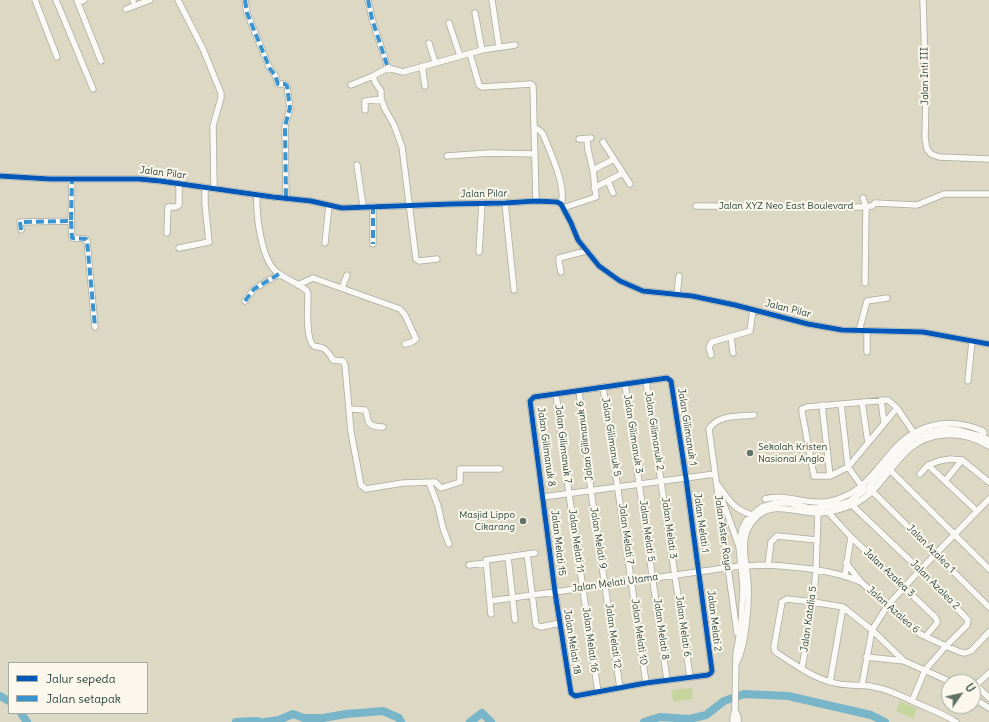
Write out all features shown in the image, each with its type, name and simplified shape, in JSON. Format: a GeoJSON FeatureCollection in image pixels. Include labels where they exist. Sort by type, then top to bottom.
{"type":"FeatureCollection","features":[{"type":"Feature","properties":{"kind":"street"},"geometry":{"type":"LineString","coordinates":[[35,0],[57,57]]}},
{"type":"Feature","properties":{"kind":"street"},"geometry":{"type":"LineString","coordinates":[[56,0],[93,89]]}},
{"type":"Feature","properties":{"kind":"street"},"geometry":{"type":"LineString","coordinates":[[84,0],[77,1],[101,61]]}},
{"type":"Feature","properties":{"kind":"street"},"geometry":{"type":"LineString","coordinates":[[126,9],[150,0]]}},
{"type":"Feature","properties":{"kind":"street"},"geometry":{"type":"LineString","coordinates":[[178,0],[203,49],[221,93],[213,126],[214,188]]}},
{"type":"Feature","properties":{"kind":"street"},"geometry":{"type":"LineString","coordinates":[[245,0],[247,13],[272,73],[275,75],[279,85],[285,84],[287,86],[290,108],[285,130],[286,198]]}},
{"type":"Feature","properties":{"kind":"street"},"geometry":{"type":"LineString","coordinates":[[368,0],[372,19],[388,68]]}},
{"type":"Feature","properties":{"kind":"street"},"geometry":{"type":"LineString","coordinates":[[492,0],[499,47]]}},
{"type":"Feature","properties":{"kind":"street","name":"Jalan Inti III"},"geometry":{"type":"LineString","coordinates":[[923,0],[926,103],[925,138],[928,152],[939,157],[989,159]]}},
{"type":"Feature","properties":{"kind":"street"},"geometry":{"type":"LineString","coordinates":[[475,13],[482,50]]}},
{"type":"Feature","properties":{"kind":"street"},"geometry":{"type":"LineString","coordinates":[[450,23],[460,56]]}},
{"type":"Feature","properties":{"kind":"street"},"geometry":{"type":"LineString","coordinates":[[429,43],[435,62]]}},
{"type":"Feature","properties":{"kind":"street"},"geometry":{"type":"LineString","coordinates":[[351,85],[388,68],[403,72],[482,50],[515,45]]}},
{"type":"Feature","properties":{"kind":"street"},"geometry":{"type":"LineString","coordinates":[[470,54],[480,87],[532,85],[536,201]]}},
{"type":"Feature","properties":{"kind":"street"},"geometry":{"type":"LineString","coordinates":[[422,66],[425,86]]}},
{"type":"Feature","properties":{"kind":"street"},"geometry":{"type":"LineString","coordinates":[[373,76],[381,91],[381,99],[394,125],[402,147],[416,259],[419,261],[437,259]]}},
{"type":"Feature","properties":{"kind":"street"},"geometry":{"type":"LineString","coordinates":[[365,110],[365,101],[381,99]]}},
{"type":"Feature","properties":{"kind":"street"},"geometry":{"type":"LineString","coordinates":[[534,127],[543,134],[555,166],[564,198],[562,206],[596,197],[594,188],[596,168],[588,150],[589,139],[579,140]]}},
{"type":"Feature","properties":{"kind":"street"},"geometry":{"type":"LineString","coordinates":[[604,142],[630,184]]}},
{"type":"Feature","properties":{"kind":"street"},"geometry":{"type":"LineString","coordinates":[[447,156],[535,154]]}},
{"type":"Feature","properties":{"kind":"street"},"geometry":{"type":"LineString","coordinates":[[596,168],[614,159]]}},
{"type":"Feature","properties":{"kind":"street"},"geometry":{"type":"LineString","coordinates":[[357,165],[363,206]]}},
{"type":"Feature","properties":{"kind":"street"},"geometry":{"type":"LineString","coordinates":[[594,188],[623,173]]}},
{"type":"Feature","properties":{"kind":"street","name":"Jalan Pilar"},"geometry":{"type":"LineString","coordinates":[[0,176],[72,180],[139,179],[310,201],[342,208],[363,206],[536,201],[557,202],[562,206],[572,223],[578,240],[599,266],[620,282],[643,291],[706,299],[814,325],[842,330],[923,332],[989,344]]}},
{"type":"Feature","properties":{"kind":"street"},"geometry":{"type":"LineString","coordinates":[[72,180],[72,238],[86,239],[87,241],[95,327]]}},
{"type":"Feature","properties":{"kind":"street"},"geometry":{"type":"LineString","coordinates":[[608,181],[613,193]]}},
{"type":"Feature","properties":{"kind":"street"},"geometry":{"type":"LineString","coordinates":[[167,233],[168,207],[176,207],[179,205],[179,184]]}},
{"type":"Feature","properties":{"kind":"street"},"geometry":{"type":"LineString","coordinates":[[179,248],[209,242],[205,188]]}},
{"type":"Feature","properties":{"kind":"street","name":"Jalan XYZ Neo East Boulevard"},"geometry":{"type":"LineString","coordinates":[[696,206],[866,207],[872,206],[875,203],[917,205],[944,194],[989,194]]}},
{"type":"Feature","properties":{"kind":"street"},"geometry":{"type":"LineString","coordinates":[[257,195],[260,236],[271,266],[279,274],[305,289],[308,294],[308,325],[311,343],[314,346],[327,351],[333,360],[343,362],[345,365],[351,432],[361,485],[363,488],[366,489],[403,483],[429,482],[436,482],[442,488],[460,482],[460,469],[500,469]]}},
{"type":"Feature","properties":{"kind":"street"},"geometry":{"type":"LineString","coordinates":[[863,198],[866,207],[865,283]]}},
{"type":"Feature","properties":{"kind":"street"},"geometry":{"type":"LineString","coordinates":[[479,252],[482,203]]}},
{"type":"Feature","properties":{"kind":"street"},"geometry":{"type":"LineString","coordinates":[[505,203],[514,290]]}},
{"type":"Feature","properties":{"kind":"street"},"geometry":{"type":"LineString","coordinates":[[325,243],[329,205]]}},
{"type":"Feature","properties":{"kind":"street"},"geometry":{"type":"LineString","coordinates":[[373,206],[373,244]]}},
{"type":"Feature","properties":{"kind":"street"},"geometry":{"type":"LineString","coordinates":[[21,230],[21,222],[71,221]]}},
{"type":"Feature","properties":{"kind":"street"},"geometry":{"type":"LineString","coordinates":[[561,272],[559,258],[586,251]]}},
{"type":"Feature","properties":{"kind":"street"},"geometry":{"type":"LineString","coordinates":[[245,301],[254,289],[279,274]]}},
{"type":"Feature","properties":{"kind":"street"},"geometry":{"type":"LineString","coordinates":[[342,288],[347,275]]}},
{"type":"Feature","properties":{"kind":"street"},"geometry":{"type":"LineString","coordinates":[[677,295],[679,276]]}},
{"type":"Feature","properties":{"kind":"street"},"geometry":{"type":"LineString","coordinates":[[298,285],[313,278],[403,311],[416,339],[405,344]]}},
{"type":"Feature","properties":{"kind":"street"},"geometry":{"type":"LineString","coordinates":[[859,331],[867,301],[887,298]]}},
{"type":"Feature","properties":{"kind":"street"},"geometry":{"type":"LineString","coordinates":[[711,355],[709,346],[712,342],[750,332],[753,310]]}},
{"type":"Feature","properties":{"kind":"street"},"geometry":{"type":"LineString","coordinates":[[867,331],[867,352]]}},
{"type":"Feature","properties":{"kind":"street"},"geometry":{"type":"LineString","coordinates":[[732,337],[733,353]]}},
{"type":"Feature","properties":{"kind":"street"},"geometry":{"type":"LineString","coordinates":[[968,381],[972,341]]}},
{"type":"Feature","properties":{"kind":"street","name":"Jalan Gilimanuk 1"},"geometry":{"type":"LineString","coordinates":[[646,381],[668,378],[671,381],[686,478]]}},
{"type":"Feature","properties":{"kind":"street"},"geometry":{"type":"LineString","coordinates":[[556,394],[646,381]]}},
{"type":"Feature","properties":{"kind":"street","name":"Jalan Gilimanuk 2"},"geometry":{"type":"LineString","coordinates":[[646,381],[662,481]]}},
{"type":"Feature","properties":{"kind":"street","name":"Jalan Gilimanuk 3"},"geometry":{"type":"LineString","coordinates":[[625,384],[640,484]]}},
{"type":"Feature","properties":{"kind":"street","name":"Jalan Gilimanuk 5"},"geometry":{"type":"LineString","coordinates":[[604,387],[619,487]]}},
{"type":"Feature","properties":{"kind":"street","name":"Jalan Gilimanuk 6"},"geometry":{"type":"LineString","coordinates":[[579,391],[591,491]]}},
{"type":"Feature","properties":{"kind":"street","name":"Jalan Gilimanuk 8"},"geometry":{"type":"LineString","coordinates":[[543,497],[530,401],[534,397],[556,394]]}},
{"type":"Feature","properties":{"kind":"street","name":"Jalan Gilimanuk 7"},"geometry":{"type":"LineString","coordinates":[[556,394],[569,494]]}},
{"type":"Feature","properties":{"kind":"street"},"geometry":{"type":"LineString","coordinates":[[881,400],[884,422]]}},
{"type":"Feature","properties":{"kind":"street"},"geometry":{"type":"LineString","coordinates":[[897,408],[848,467],[830,476],[816,476],[813,474],[802,409],[806,407],[888,400],[897,408],[916,437]]}},
{"type":"Feature","properties":{"kind":"street"},"geometry":{"type":"LineString","coordinates":[[862,402],[868,442]]}},
{"type":"Feature","properties":{"kind":"street"},"geometry":{"type":"LineString","coordinates":[[841,404],[848,467],[864,488]]}},
{"type":"Feature","properties":{"kind":"street"},"geometry":{"type":"LineString","coordinates":[[822,405],[830,476]]}},
{"type":"Feature","properties":{"kind":"street"},"geometry":{"type":"LineString","coordinates":[[349,409],[365,410],[368,414],[369,422],[375,426],[382,427]]}},
{"type":"Feature","properties":{"kind":"street","name":"Jalan Aster Raya"},"geometry":{"type":"LineString","coordinates":[[738,637],[709,429],[712,424],[719,419],[754,415]]}},
{"type":"Feature","properties":{"kind":"street"},"geometry":{"type":"LineString","coordinates":[[739,546],[742,529],[746,521],[758,510],[770,504],[789,503],[809,508],[818,508],[864,488],[900,441],[937,430],[951,429],[966,432],[989,440]]}},
{"type":"Feature","properties":{"kind":"street"},"geometry":{"type":"LineString","coordinates":[[916,437],[960,435],[978,440],[989,446]]}},
{"type":"Feature","properties":{"kind":"street"},"geometry":{"type":"LineString","coordinates":[[770,504],[767,498],[785,497],[828,512],[852,505],[872,491],[907,450],[916,437]]}},
{"type":"Feature","properties":{"kind":"street"},"geometry":{"type":"LineString","coordinates":[[920,474],[928,465],[944,460],[962,460],[989,482]]}},
{"type":"Feature","properties":{"kind":"street"},"geometry":{"type":"LineString","coordinates":[[945,481],[962,460]]}},
{"type":"Feature","properties":{"kind":"street"},"geometry":{"type":"LineString","coordinates":[[928,465],[977,512]]}},
{"type":"Feature","properties":{"kind":"street"},"geometry":{"type":"LineString","coordinates":[[890,470],[989,569]]}},
{"type":"Feature","properties":{"kind":"street"},"geometry":{"type":"LineString","coordinates":[[543,497],[715,474]]}},
{"type":"Feature","properties":{"kind":"street","name":"Jalan Melati 1"},"geometry":{"type":"LineString","coordinates":[[686,478],[699,571]]}},
{"type":"Feature","properties":{"kind":"street","name":"Jalan Melati 3"},"geometry":{"type":"LineString","coordinates":[[662,481],[676,575]]}},
{"type":"Feature","properties":{"kind":"street"},"geometry":{"type":"LineString","coordinates":[[429,482],[449,544]]}},
{"type":"Feature","properties":{"kind":"street","name":"Jalan Melati 5"},"geometry":{"type":"LineString","coordinates":[[640,484],[654,578]]}},
{"type":"Feature","properties":{"kind":"street"},"geometry":{"type":"LineString","coordinates":[[717,484],[731,504],[752,515]]}},
{"type":"Feature","properties":{"kind":"street"},"geometry":{"type":"LineString","coordinates":[[717,484],[739,546],[743,566]]}},
{"type":"Feature","properties":{"kind":"street","name":"Jalan Melati 7"},"geometry":{"type":"LineString","coordinates":[[619,487],[632,581]]}},
{"type":"Feature","properties":{"kind":"street","name":"Jalan Melati 9"},"geometry":{"type":"LineString","coordinates":[[591,491],[605,584]]}},
{"type":"Feature","properties":{"kind":"street","name":"Jalan Azalea 1"},"geometry":{"type":"LineString","coordinates":[[872,491],[989,607]]}},
{"type":"Feature","properties":{"kind":"street","name":"Jalan Melati 11"},"geometry":{"type":"LineString","coordinates":[[569,494],[582,588]]}},
{"type":"Feature","properties":{"kind":"street","name":"Jalan Melati 15"},"geometry":{"type":"LineString","coordinates":[[543,497],[555,592]]}},
{"type":"Feature","properties":{"kind":"street"},"geometry":{"type":"LineString","coordinates":[[862,685],[872,630],[888,605],[989,499]]}},
{"type":"Feature","properties":{"kind":"street","name":"Jalan Azalea 2"},"geometry":{"type":"LineString","coordinates":[[852,505],[920,570],[968,620],[967,625],[925,670],[912,701]]}},
{"type":"Feature","properties":{"kind":"street"},"geometry":{"type":"LineString","coordinates":[[743,566],[746,534],[750,525],[760,514],[775,508],[818,508]]}},
{"type":"Feature","properties":{"kind":"street","name":"Jalan Katalia 5"},"geometry":{"type":"LineString","coordinates":[[802,668],[813,602],[816,570],[818,508]]}},
{"type":"Feature","properties":{"kind":"street","name":"Jalan Azalea 3"},"geometry":{"type":"LineString","coordinates":[[828,512],[851,537],[905,587],[937,620],[926,636]]}},
{"type":"Feature","properties":{"kind":"street"},"geometry":{"type":"LineString","coordinates":[[768,565],[771,542],[777,536],[780,535],[817,540]]}},
{"type":"Feature","properties":{"kind":"street"},"geometry":{"type":"LineString","coordinates":[[845,575],[851,537]]}},
{"type":"Feature","properties":{"kind":"street"},"geometry":{"type":"LineString","coordinates":[[469,565],[535,553]]}},
{"type":"Feature","properties":{"kind":"street"},"geometry":{"type":"LineString","coordinates":[[527,554],[536,625],[560,623]]}},
{"type":"Feature","properties":{"kind":"street"},"geometry":{"type":"LineString","coordinates":[[508,557],[514,620]]}},
{"type":"Feature","properties":{"kind":"street"},"geometry":{"type":"LineString","coordinates":[[486,561],[491,614]]}},
{"type":"Feature","properties":{"kind":"street","name":"Jalan Azalea 6"},"geometry":{"type":"LineString","coordinates":[[846,563],[861,582],[915,631],[946,646]]}},
{"type":"Feature","properties":{"kind":"street","name":"Jalan Melati Utama"},"geometry":{"type":"LineString","coordinates":[[490,601],[728,567],[768,565]]}},
{"type":"Feature","properties":{"kind":"street","name":"Jalan Azalea 6"},"geometry":{"type":"LineString","coordinates":[[768,565],[816,570],[845,575],[861,582]]}},
{"type":"Feature","properties":{"kind":"street","name":"Jalan Aster Raya"},"geometry":{"type":"LineString","coordinates":[[737,662],[736,654],[741,626],[743,566]]}},
{"type":"Feature","properties":{"kind":"street","name":"Jalan Aster Raya"},"geometry":{"type":"LineString","coordinates":[[737,662],[741,654],[748,608],[748,585],[743,566]]}},
{"type":"Feature","properties":{"kind":"street","name":"Jalan Melati 2"},"geometry":{"type":"LineString","coordinates":[[690,677],[711,674],[712,671],[699,571]]}},
{"type":"Feature","properties":{"kind":"street","name":"Jalan Melati 6"},"geometry":{"type":"LineString","coordinates":[[676,575],[690,677]]}},
{"type":"Feature","properties":{"kind":"street","name":"Jalan Melati 8"},"geometry":{"type":"LineString","coordinates":[[654,578],[667,680]]}},
{"type":"Feature","properties":{"kind":"street","name":"Jalan Melati 10"},"geometry":{"type":"LineString","coordinates":[[632,581],[646,683]]}},
{"type":"Feature","properties":{"kind":"street","name":"Jalan Melati 12"},"geometry":{"type":"LineString","coordinates":[[605,584],[620,688]]}},
{"type":"Feature","properties":{"kind":"street","name":"Jalan Melati 16"},"geometry":{"type":"LineString","coordinates":[[582,588],[598,692]]}},
{"type":"Feature","properties":{"kind":"street","name":"Jalan Melati 18"},"geometry":{"type":"LineString","coordinates":[[555,592],[573,695],[578,697],[598,692]]}},
{"type":"Feature","properties":{"kind":"street"},"geometry":{"type":"LineString","coordinates":[[904,661],[872,630],[843,607],[787,599],[783,601],[775,650],[802,668],[830,682],[850,686],[862,685],[893,691],[943,714],[956,722]]}},
{"type":"Feature","properties":{"kind":"street"},"geometry":{"type":"LineString","coordinates":[[830,682],[843,607]]}},
{"type":"Feature","properties":{"kind":"street"},"geometry":{"type":"LineString","coordinates":[[946,646],[960,652],[968,653],[989,632]]}},
{"type":"Feature","properties":{"kind":"street"},"geometry":{"type":"LineString","coordinates":[[866,657],[904,661],[941,677]]}},
{"type":"Feature","properties":{"kind":"street"},"geometry":{"type":"LineString","coordinates":[[733,722],[737,662]]}},
{"type":"Feature","properties":{"kind":"street"},"geometry":{"type":"LineString","coordinates":[[598,692],[690,677]]}},
{"type":"Feature","properties":{"kind":"street"},"geometry":{"type":"LineString","coordinates":[[981,691],[989,698]]}},
{"type":"Feature","properties":{"kind":"street"},"geometry":{"type":"LineString","coordinates":[[735,707],[738,722]]}},
{"type":"Feature","properties":{"kind":"green space"},"geometry":{"type":"Polygon","coordinates":[[[692,688],[693,699],[673,702],[671,690],[692,688]]]}},
{"type":"Feature","properties":{"kind":"green space"},"geometry":{"type":"Polygon","coordinates":[[[900,701],[917,709],[913,719],[896,711],[900,701]]]}},
{"type":"Feature","properties":{"kind":"waterway"},"geometry":{"type":"LineString","coordinates":[[644,722],[660,717],[690,719],[706,715],[724,701],[744,694],[788,696],[871,715],[885,722]]}},
{"type":"Feature","properties":{"kind":"waterway"},"geometry":{"type":"LineString","coordinates":[[0,696],[8,700]]}},
{"type":"Feature","properties":{"kind":"waterway"},"geometry":{"type":"LineString","coordinates":[[265,722],[279,720],[293,714],[304,718],[323,718],[346,714],[383,711],[399,718],[401,722]]}},
{"type":"Feature","properties":{"kind":"waterway"},"geometry":{"type":"LineString","coordinates":[[470,722],[482,713],[491,722]]}},
{"type":"Feature","properties":{"kind":"waterway"},"geometry":{"type":"LineString","coordinates":[[22,714],[27,722]]}},
{"type":"Feature","properties":{"kind":"waterway"},"geometry":{"type":"LineString","coordinates":[[236,722],[260,722]]}},
{"type":"Feature","properties":{"kind":"marked path"},"geometry":{"type":"LineString","coordinates":[[245,0],[247,13],[270,69],[275,75],[278,84],[285,84],[287,86],[290,108],[285,126],[286,198]]}},
{"type":"Feature","properties":{"kind":"marked path"},"geometry":{"type":"LineString","coordinates":[[368,0],[372,19],[388,68]]}},
{"type":"Feature","properties":{"kind":"marked path"},"geometry":{"type":"LineString","coordinates":[[21,230],[20,222],[71,221],[72,180]]}},
{"type":"Feature","properties":{"kind":"marked path"},"geometry":{"type":"LineString","coordinates":[[373,206],[373,244]]}},
{"type":"Feature","properties":{"kind":"marked path"},"geometry":{"type":"LineString","coordinates":[[71,221],[72,238],[86,239],[87,241],[95,327]]}},
{"type":"Feature","properties":{"kind":"marked path"},"geometry":{"type":"LineString","coordinates":[[245,301],[254,289],[279,274]]}},
{"type":"Feature","properties":{"kind":"cycle path"},"geometry":{"type":"LineString","coordinates":[[0,176],[50,179],[139,179],[311,201],[342,208],[536,201],[557,202],[561,204],[578,240],[599,266],[620,281],[643,291],[692,296],[735,305],[808,324],[842,330],[923,332],[989,344]]}},
{"type":"Feature","properties":{"kind":"cycle path"},"geometry":{"type":"LineString","coordinates":[[667,378],[671,381],[686,478],[712,671],[708,675],[646,683],[575,696],[571,693],[555,592],[530,401],[534,397],[667,378]]}},
{"type":"Feature","properties":{"kind":"place","name":"Sekolah Kristen Nasional Anglo"},"geometry":{"type":"Point","coordinates":[750,453]}},
{"type":"Feature","properties":{"kind":"place","name":"Masjid Lippo Cikarang"},"geometry":{"type":"Point","coordinates":[523,521]}}]}
